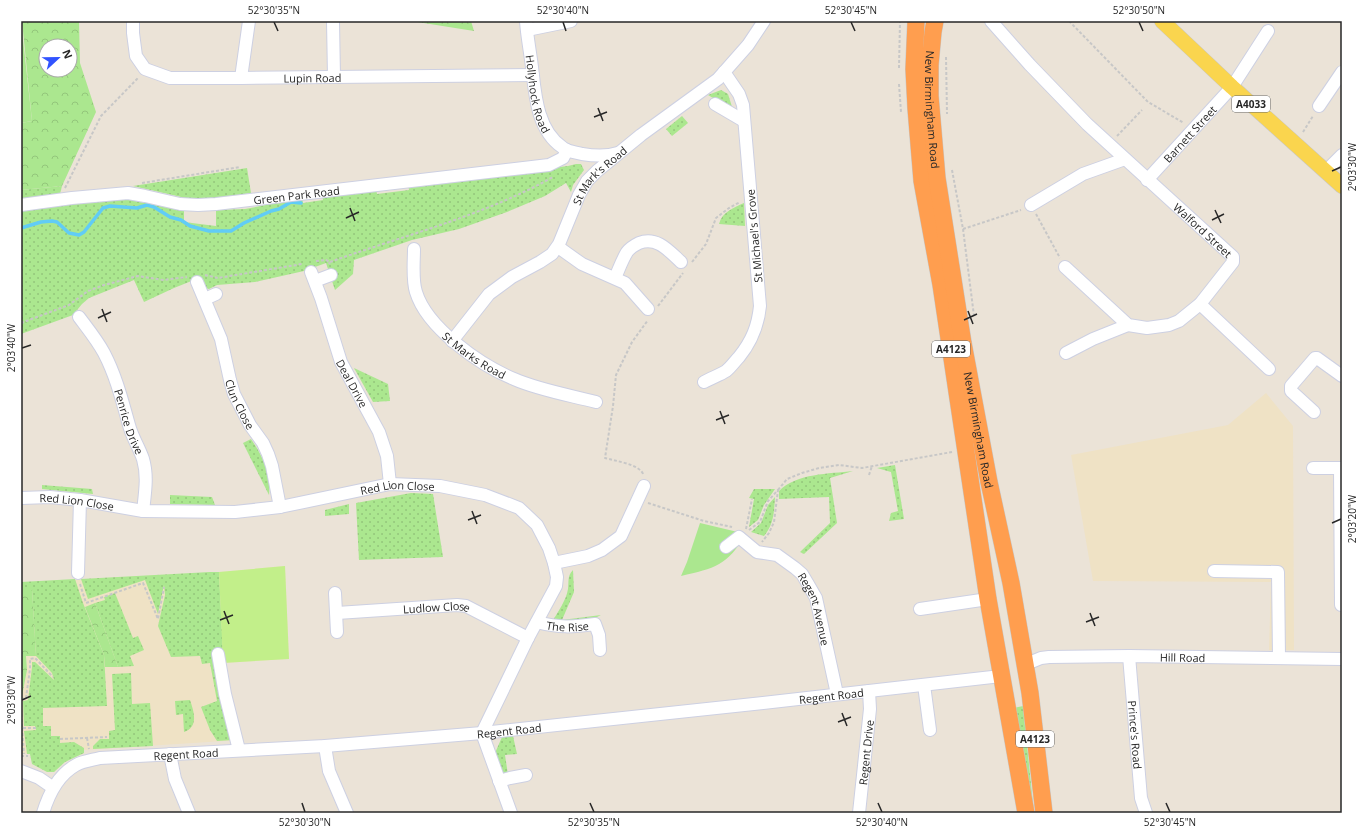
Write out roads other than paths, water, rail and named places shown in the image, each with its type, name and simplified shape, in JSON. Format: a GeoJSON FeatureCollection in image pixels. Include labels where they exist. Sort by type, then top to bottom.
{"type":"FeatureCollection","features":[{"type":"Feature","properties":{"kind":"highway","name":"New Birmingham Road"},"geometry":{"type":"LineString","coordinates":[[916,21],[914,69],[915,100],[1011,583],[1030,693],[1044,813]]}},
{"type":"Feature","properties":{"kind":"highway","name":"New Birmingham Road"},"geometry":{"type":"LineString","coordinates":[[935,21],[930,65],[930,180],[940,285],[988,599],[1026,813]]}},
{"type":"Feature","properties":{"kind":"highway"},"geometry":{"type":"LineString","coordinates":[[990,482],[1011,652],[1001,676]]}},
{"type":"Feature","properties":{"kind":"highway"},"geometry":{"type":"LineString","coordinates":[[1001,676],[1024,665]]}},
{"type":"Feature","properties":{"kind":"main road","name":"A4033"},"geometry":{"type":"LineString","coordinates":[[1165,22],[1232,87],[1342,186]]}},
{"type":"Feature","properties":{"kind":"street","name":"Lupin Road"},"geometry":{"type":"LineString","coordinates":[[134,21],[133,33],[136,56],[145,69],[170,78],[533,75]]}},
{"type":"Feature","properties":{"kind":"street"},"geometry":{"type":"LineString","coordinates":[[241,78],[249,21]]}},
{"type":"Feature","properties":{"kind":"street"},"geometry":{"type":"LineString","coordinates":[[333,21],[334,77]]}},
{"type":"Feature","properties":{"kind":"street"},"geometry":{"type":"LineString","coordinates":[[527,26],[571,21]]}},
{"type":"Feature","properties":{"kind":"street","name":"St Mark's Road"},"geometry":{"type":"LineString","coordinates":[[452,341],[489,294],[512,277],[552,254],[558,246],[579,195],[587,181],[619,152],[718,79],[748,45],[764,21]]}},
{"type":"Feature","properties":{"kind":"street","name":"Walford Street"},"geometry":{"type":"LineString","coordinates":[[991,21],[1030,65],[1109,144],[1233,257],[1233,262],[1200,304],[1179,321],[1169,326],[1147,328],[1128,324]]}},
{"type":"Feature","properties":{"kind":"street","name":"Hollyhock Road"},"geometry":{"type":"LineString","coordinates":[[527,26],[537,108],[544,125],[551,137],[562,148],[584,157],[588,161],[593,175]]}},
{"type":"Feature","properties":{"kind":"street","name":"Barnett Street"},"geometry":{"type":"LineString","coordinates":[[1147,180],[1232,87],[1268,31]]}},
{"type":"Feature","properties":{"kind":"street","name":"St Michael's Grove"},"geometry":{"type":"LineString","coordinates":[[704,382],[727,370],[750,342],[759,318],[760,306],[743,105],[739,94],[724,72]]}},
{"type":"Feature","properties":{"kind":"street"},"geometry":{"type":"LineString","coordinates":[[1319,106],[1342,72]]}},
{"type":"Feature","properties":{"kind":"street"},"geometry":{"type":"LineString","coordinates":[[715,104],[744,121]]}},
{"type":"Feature","properties":{"kind":"street","name":"Hollyhock Road"},"geometry":{"type":"LineString","coordinates":[[570,151],[592,156],[610,155],[619,152]]}},
{"type":"Feature","properties":{"kind":"street","name":"Green Park Road"},"geometry":{"type":"LineString","coordinates":[[21,205],[72,198],[128,193],[180,204],[216,204],[549,165],[563,158],[570,151]]}},
{"type":"Feature","properties":{"kind":"street"},"geometry":{"type":"LineString","coordinates":[[1326,171],[1342,155]]}},
{"type":"Feature","properties":{"kind":"street"},"geometry":{"type":"LineString","coordinates":[[1031,205],[1083,174],[1125,159]]}},
{"type":"Feature","properties":{"kind":"street"},"geometry":{"type":"LineString","coordinates":[[615,278],[628,251],[636,244],[644,241],[652,241],[660,244],[681,262]]}},
{"type":"Feature","properties":{"kind":"street"},"geometry":{"type":"LineString","coordinates":[[558,246],[582,264],[624,283],[653,311]]}},
{"type":"Feature","properties":{"kind":"street","name":"St Marks Road"},"geometry":{"type":"LineString","coordinates":[[414,249],[415,290],[428,316],[452,341],[486,364],[513,379],[596,402]]}},
{"type":"Feature","properties":{"kind":"street"},"geometry":{"type":"LineString","coordinates":[[1065,267],[1128,324],[1066,353]]}},
{"type":"Feature","properties":{"kind":"street","name":"Deal Drive"},"geometry":{"type":"LineString","coordinates":[[329,271],[310,270],[341,362],[379,432],[387,456],[390,484]]}},
{"type":"Feature","properties":{"kind":"street","name":"Clun Close"},"geometry":{"type":"LineString","coordinates":[[197,278],[221,339],[234,394],[250,425],[263,443],[268,454],[272,466],[280,507]]}},
{"type":"Feature","properties":{"kind":"street"},"geometry":{"type":"LineString","coordinates":[[205,299],[216,294]]}},
{"type":"Feature","properties":{"kind":"street"},"geometry":{"type":"LineString","coordinates":[[1200,304],[1269,369]]}},
{"type":"Feature","properties":{"kind":"street","name":"Penrice Drive"},"geometry":{"type":"LineString","coordinates":[[79,318],[97,332],[120,392],[133,436],[143,459],[146,471],[146,489],[143,511]]}},
{"type":"Feature","properties":{"kind":"street"},"geometry":{"type":"LineString","coordinates":[[1314,412],[1291,392],[1291,386],[1315,358],[1342,376]]}},
{"type":"Feature","properties":{"kind":"street"},"geometry":{"type":"LineString","coordinates":[[1313,468],[1341,468],[1341,605]]}},
{"type":"Feature","properties":{"kind":"street"},"geometry":{"type":"LineString","coordinates":[[554,563],[588,556],[602,550],[621,536],[644,482]]}},
{"type":"Feature","properties":{"kind":"street","name":"Red Lion Close"},"geometry":{"type":"LineString","coordinates":[[21,498],[50,497],[80,500],[143,511],[235,512],[280,507],[390,484],[440,486],[485,495],[519,508],[537,525],[549,548],[557,577],[556,586],[528,638],[482,733]]}},
{"type":"Feature","properties":{"kind":"street"},"geometry":{"type":"LineString","coordinates":[[78,576],[80,500]]}},
{"type":"Feature","properties":{"kind":"street","name":"Regent Avenue"},"geometry":{"type":"LineString","coordinates":[[726,547],[739,537],[757,552],[777,555],[802,574],[816,598],[837,694]]}},
{"type":"Feature","properties":{"kind":"street"},"geometry":{"type":"LineString","coordinates":[[1214,571],[1278,572],[1279,658]]}},
{"type":"Feature","properties":{"kind":"street"},"geometry":{"type":"LineString","coordinates":[[335,593],[337,632]]}},
{"type":"Feature","properties":{"kind":"street"},"geometry":{"type":"LineString","coordinates":[[920,609],[988,599]]}},
{"type":"Feature","properties":{"kind":"street","name":"Ludlow Close"},"geometry":{"type":"LineString","coordinates":[[337,613],[462,606],[473,609],[528,638]]}},
{"type":"Feature","properties":{"kind":"street","name":"The Rise"},"geometry":{"type":"LineString","coordinates":[[537,622],[549,626],[567,627],[595,624],[599,635],[600,650]]}},
{"type":"Feature","properties":{"kind":"street"},"geometry":{"type":"LineString","coordinates":[[218,654],[225,694],[239,750]]}},
{"type":"Feature","properties":{"kind":"street","name":"Hill Road"},"geometry":{"type":"LineString","coordinates":[[1024,665],[1041,658],[1049,657],[1129,656],[1342,659]]}},
{"type":"Feature","properties":{"kind":"street","name":"Prince's Road"},"geometry":{"type":"LineString","coordinates":[[1129,656],[1141,798],[1146,813]]}},
{"type":"Feature","properties":{"kind":"street","name":"Regent Road"},"geometry":{"type":"LineString","coordinates":[[43,813],[52,788],[64,774],[77,764],[100,758],[325,746],[482,733],[1001,676]]}},
{"type":"Feature","properties":{"kind":"street"},"geometry":{"type":"LineString","coordinates":[[924,685],[930,730]]}},
{"type":"Feature","properties":{"kind":"street","name":"Regent Drive"},"geometry":{"type":"LineString","coordinates":[[859,813],[870,709],[869,691]]}},
{"type":"Feature","properties":{"kind":"street"},"geometry":{"type":"LineString","coordinates":[[482,733],[511,813]]}},
{"type":"Feature","properties":{"kind":"street"},"geometry":{"type":"LineString","coordinates":[[325,746],[329,771],[347,813]]}},
{"type":"Feature","properties":{"kind":"street"},"geometry":{"type":"LineString","coordinates":[[170,754],[176,779],[189,813]]}},
{"type":"Feature","properties":{"kind":"street"},"geometry":{"type":"LineString","coordinates":[[21,771],[40,778],[52,788]]}},
{"type":"Feature","properties":{"kind":"street"},"geometry":{"type":"LineString","coordinates":[[499,781],[526,775]]}},
{"type":"Feature","properties":{"kind":"waterway"},"geometry":{"type":"LineString","coordinates":[[21,228],[41,222],[52,221],[57,222],[69,233],[79,235],[84,232],[103,208],[110,206],[137,208],[147,205],[154,207],[170,217],[181,220],[190,226],[209,231],[231,231],[244,223],[279,209],[291,202],[301,203]]}}]}
